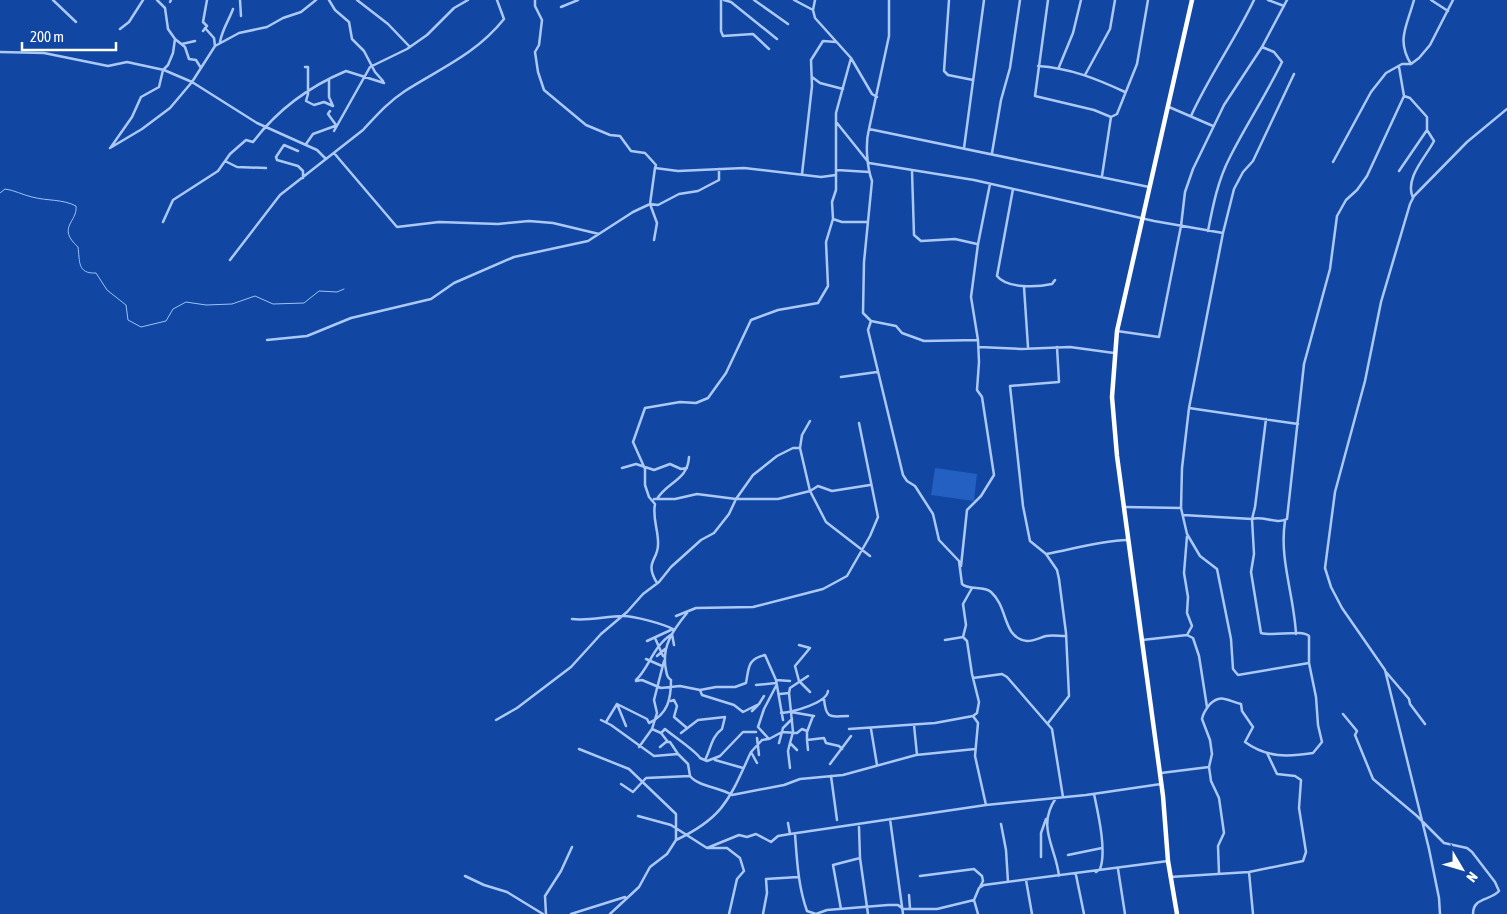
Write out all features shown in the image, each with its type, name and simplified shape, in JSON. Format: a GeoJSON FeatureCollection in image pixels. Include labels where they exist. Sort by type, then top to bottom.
{"type":"FeatureCollection","features":[{"type":"Feature","properties":{"kind":"highway"},"geometry":{"type":"LineString","coordinates":[[1177,914],[1168,862],[1160,773],[1128,540],[1112,397],[1117,331],[1141,218],[1192,0]]}},
{"type":"Feature","properties":{"kind":"street"},"geometry":{"type":"LineString","coordinates":[[120,29],[129,22],[143,0]]}},
{"type":"Feature","properties":{"kind":"street"},"geometry":{"type":"LineString","coordinates":[[157,0],[165,8],[168,29],[175,40],[182,44],[189,59],[196,60],[201,68]]}},
{"type":"Feature","properties":{"kind":"street"},"geometry":{"type":"LineString","coordinates":[[208,0],[207,14],[204,22],[207,26],[204,30],[214,38],[215,46]]}},
{"type":"Feature","properties":{"kind":"street"},"geometry":{"type":"LineString","coordinates":[[240,0],[240,16]]}},
{"type":"Feature","properties":{"kind":"street"},"geometry":{"type":"LineString","coordinates":[[175,40],[173,53],[164,70],[159,87],[141,97],[132,117],[110,148],[142,129],[170,108],[192,82],[215,46],[220,42],[239,33],[267,27],[283,18],[292,16],[316,0]]}},
{"type":"Feature","properties":{"kind":"street"},"geometry":{"type":"LineString","coordinates":[[163,222],[173,200],[218,171],[225,161],[246,140],[253,142],[277,113],[308,90],[346,72],[384,82],[364,51],[352,39],[349,22],[335,10],[330,0]]}},
{"type":"Feature","properties":{"kind":"street"},"geometry":{"type":"LineString","coordinates":[[357,0],[388,24],[410,47]]}},
{"type":"Feature","properties":{"kind":"street"},"geometry":{"type":"LineString","coordinates":[[334,131],[357,92],[363,76],[373,66],[410,47],[427,35],[454,8],[468,0]]}},
{"type":"Feature","properties":{"kind":"street"},"geometry":{"type":"LineString","coordinates":[[230,260],[280,196],[349,139],[363,130],[379,111],[404,92],[465,56],[495,31],[504,19],[497,0]]}},
{"type":"Feature","properties":{"kind":"street"},"geometry":{"type":"LineString","coordinates":[[535,0],[534,6],[542,20],[539,45],[535,52],[538,72],[544,90],[586,125],[610,135],[620,136],[631,151],[645,153],[656,165],[650,204],[657,223],[654,240]]}},
{"type":"Feature","properties":{"kind":"street"},"geometry":{"type":"LineString","coordinates":[[561,7],[578,0]]}},
{"type":"Feature","properties":{"kind":"street"},"geometry":{"type":"LineString","coordinates":[[768,49],[753,34],[723,36],[721,31],[724,0],[731,2],[777,39]]}},
{"type":"Feature","properties":{"kind":"street"},"geometry":{"type":"LineString","coordinates":[[754,0],[788,24]]}},
{"type":"Feature","properties":{"kind":"street"},"geometry":{"type":"LineString","coordinates":[[794,0],[813,10]]}},
{"type":"Feature","properties":{"kind":"street"},"geometry":{"type":"LineString","coordinates":[[815,0],[813,10],[818,22],[851,58],[872,94],[877,97]]}},
{"type":"Feature","properties":{"kind":"street"},"geometry":{"type":"LineString","coordinates":[[889,0],[889,36],[867,138],[869,172],[872,181],[864,262],[863,313],[871,321],[896,326],[902,333],[924,341],[978,340]]}},
{"type":"Feature","properties":{"kind":"street"},"geometry":{"type":"LineString","coordinates":[[950,0],[944,71],[948,75],[974,80]]}},
{"type":"Feature","properties":{"kind":"street"},"geometry":{"type":"LineString","coordinates":[[964,148],[984,0]]}},
{"type":"Feature","properties":{"kind":"street"},"geometry":{"type":"LineString","coordinates":[[992,153],[1010,68],[1020,0]]}},
{"type":"Feature","properties":{"kind":"street"},"geometry":{"type":"LineString","coordinates":[[1048,0],[1035,96],[1094,110],[1111,117],[1117,114],[1137,64],[1148,0]]}},
{"type":"Feature","properties":{"kind":"street"},"geometry":{"type":"LineString","coordinates":[[1059,67],[1073,33],[1080,0]]}},
{"type":"Feature","properties":{"kind":"street"},"geometry":{"type":"LineString","coordinates":[[1085,75],[1110,29],[1116,0]]}},
{"type":"Feature","properties":{"kind":"street"},"geometry":{"type":"LineString","coordinates":[[1191,116],[1203,88],[1214,76],[1254,0]]}},
{"type":"Feature","properties":{"kind":"street"},"geometry":{"type":"LineString","coordinates":[[1268,0],[1284,6]]}},
{"type":"Feature","properties":{"kind":"street"},"geometry":{"type":"LineString","coordinates":[[1117,331],[1159,337],[1181,226],[1185,192],[1213,126],[1262,47],[1287,0]]}},
{"type":"Feature","properties":{"kind":"street"},"geometry":{"type":"LineString","coordinates":[[1411,64],[1404,52],[1401,40],[1414,0]]}},
{"type":"Feature","properties":{"kind":"street"},"geometry":{"type":"LineString","coordinates":[[1431,0],[1448,11]]}},
{"type":"Feature","properties":{"kind":"street"},"geometry":{"type":"LineString","coordinates":[[1333,162],[1371,92],[1386,74],[1402,64],[1411,64],[1430,45],[1453,0]]}},
{"type":"Feature","properties":{"kind":"street"},"geometry":{"type":"LineString","coordinates":[[56,1],[76,22]]}},
{"type":"Feature","properties":{"kind":"street"},"geometry":{"type":"LineString","coordinates":[[220,42],[222,33],[230,22],[234,9]]}},
{"type":"Feature","properties":{"kind":"street"},"geometry":{"type":"LineString","coordinates":[[182,44],[195,41]]}},
{"type":"Feature","properties":{"kind":"street"},"geometry":{"type":"LineString","coordinates":[[802,174],[812,76],[811,60],[822,41],[836,42]]}},
{"type":"Feature","properties":{"kind":"street"},"geometry":{"type":"LineString","coordinates":[[1208,231],[1216,192],[1230,157],[1264,99],[1282,62],[1274,52],[1262,47]]}},
{"type":"Feature","properties":{"kind":"street"},"geometry":{"type":"LineString","coordinates":[[0,52],[44,53],[108,66],[127,62],[164,70],[192,82],[264,127],[317,150],[326,159]]}},
{"type":"Feature","properties":{"kind":"street"},"geometry":{"type":"LineString","coordinates":[[657,583],[651,563],[658,545],[654,515],[655,504],[649,498],[645,486],[644,466],[633,442],[645,408],[680,402],[696,403],[708,398],[726,373],[751,320],[778,310],[818,303],[826,293],[828,286],[826,242],[834,219],[832,202],[836,190],[837,107],[851,58]]}},
{"type":"Feature","properties":{"kind":"street"},"geometry":{"type":"LineString","coordinates":[[1038,66],[1059,67],[1085,75],[1125,92]]}},
{"type":"Feature","properties":{"kind":"street"},"geometry":{"type":"LineString","coordinates":[[305,67],[308,67],[306,101],[314,105],[324,102],[333,106],[328,90],[329,79]]}},
{"type":"Feature","properties":{"kind":"street"},"geometry":{"type":"LineString","coordinates":[[1296,634],[1292,596],[1286,578],[1284,553],[1286,546],[1283,535],[1288,513],[1304,364],[1330,269],[1337,216],[1346,200],[1357,190],[1367,176],[1404,96],[1399,67]]}},
{"type":"Feature","properties":{"kind":"street"},"geometry":{"type":"LineString","coordinates":[[1187,635],[1192,626],[1187,613],[1188,597],[1184,573],[1187,534],[1181,508],[1182,468],[1188,408],[1223,234],[1234,189],[1243,172],[1253,162],[1294,74]]}},
{"type":"Feature","properties":{"kind":"street"},"geometry":{"type":"LineString","coordinates":[[812,76],[820,83],[843,89]]}},
{"type":"Feature","properties":{"kind":"street"},"geometry":{"type":"LineString","coordinates":[[1399,171],[1427,130],[1429,124],[1427,117],[1410,98],[1404,96]]}},
{"type":"Feature","properties":{"kind":"street"},"geometry":{"type":"LineString","coordinates":[[1167,106],[1213,126]]}},
{"type":"Feature","properties":{"kind":"street"},"geometry":{"type":"LineString","coordinates":[[1425,724],[1410,704],[1409,699],[1385,670],[1342,608],[1331,587],[1326,568],[1335,492],[1365,381],[1381,302],[1413,198],[1467,142],[1507,110]]}},
{"type":"Feature","properties":{"kind":"street"},"geometry":{"type":"LineString","coordinates":[[330,111],[328,114],[336,125]]}},
{"type":"Feature","properties":{"kind":"street"},"geometry":{"type":"LineString","coordinates":[[1102,176],[1111,117]]}},
{"type":"Feature","properties":{"kind":"street"},"geometry":{"type":"LineString","coordinates":[[837,123],[869,163],[990,184],[1141,218],[1223,234]]}},
{"type":"Feature","properties":{"kind":"street"},"geometry":{"type":"LineString","coordinates":[[306,144],[313,134],[336,125]]}},
{"type":"Feature","properties":{"kind":"street"},"geometry":{"type":"LineString","coordinates":[[870,130],[992,153],[1149,187]]}},
{"type":"Feature","properties":{"kind":"street"},"geometry":{"type":"LineString","coordinates":[[1413,198],[1410,191],[1415,172],[1434,141],[1427,130]]}},
{"type":"Feature","properties":{"kind":"street"},"geometry":{"type":"LineString","coordinates":[[298,151],[284,145],[276,156],[277,160],[298,166],[303,170],[303,178]]}},
{"type":"Feature","properties":{"kind":"street"},"geometry":{"type":"LineString","coordinates":[[334,153],[397,227],[439,222],[498,224],[529,220],[553,222],[599,234]]}},
{"type":"Feature","properties":{"kind":"street"},"geometry":{"type":"LineString","coordinates":[[225,161],[237,167],[266,168]]}},
{"type":"Feature","properties":{"kind":"street"},"geometry":{"type":"LineString","coordinates":[[655,168],[678,171],[744,168],[821,177],[836,175]]}},
{"type":"Feature","properties":{"kind":"street"},"geometry":{"type":"LineString","coordinates":[[267,340],[307,336],[351,318],[394,307],[424,302],[454,283],[514,258],[588,241],[626,216],[650,204],[658,205],[680,194],[698,191],[720,180],[719,169]]}},
{"type":"Feature","properties":{"kind":"street"},"geometry":{"type":"LineString","coordinates":[[837,170],[869,172]]}},
{"type":"Feature","properties":{"kind":"street"},"geometry":{"type":"LineString","coordinates":[[912,171],[914,235],[916,239],[921,241],[955,239],[978,244]]}},
{"type":"Feature","properties":{"kind":"street"},"geometry":{"type":"LineString","coordinates":[[990,184],[978,244],[972,297],[979,347],[977,390],[982,397],[994,475],[981,496],[968,510],[960,578],[962,584],[972,588],[989,590],[999,600],[1005,612],[1010,632],[1015,638],[1031,641],[1045,636],[1065,636]]}},
{"type":"Feature","properties":{"kind":"street"},"geometry":{"type":"LineString","coordinates":[[1013,189],[996,273],[1000,280],[1024,287],[1052,284],[1055,280]]}},
{"type":"Feature","properties":{"kind":"street"},"geometry":{"type":"LineString","coordinates":[[834,219],[842,222],[867,222]]}},
{"type":"Feature","properties":{"kind":"street"},"geometry":{"type":"LineString","coordinates":[[1024,287],[1028,348]]}},
{"type":"Feature","properties":{"kind":"street"},"geometry":{"type":"LineString","coordinates":[[871,321],[868,330],[903,475],[907,481],[915,486],[933,514],[938,540],[959,561],[961,570]]}},
{"type":"Feature","properties":{"kind":"street"},"geometry":{"type":"LineString","coordinates":[[979,347],[1057,347],[1114,353]]}},
{"type":"Feature","properties":{"kind":"street"},"geometry":{"type":"LineString","coordinates":[[1048,723],[1069,696],[1065,636],[1057,570],[1046,554],[1030,541],[1023,506],[1010,386],[1059,382],[1057,347]]}},
{"type":"Feature","properties":{"kind":"street"},"geometry":{"type":"LineString","coordinates":[[841,377],[877,372]]}},
{"type":"Feature","properties":{"kind":"street"},"geometry":{"type":"LineString","coordinates":[[1188,408],[1298,424]]}},
{"type":"Feature","properties":{"kind":"street"},"geometry":{"type":"LineString","coordinates":[[1220,873],[1218,846],[1224,833],[1219,798],[1211,781],[1209,767],[1212,754],[1210,740],[1202,719],[1207,708],[1216,698],[1223,698],[1241,704],[1242,711],[1253,727],[1245,742],[1257,750],[1267,753],[1278,756],[1290,756],[1314,753],[1322,742],[1309,663],[1309,636],[1307,633],[1268,636],[1261,634],[1251,572],[1254,554],[1252,519],[1266,419]]}},
{"type":"Feature","properties":{"kind":"street"},"geometry":{"type":"LineString","coordinates":[[810,421],[802,435],[800,448],[810,490],[826,522],[870,556]]}},
{"type":"Feature","properties":{"kind":"street"},"geometry":{"type":"LineString","coordinates":[[676,616],[696,608],[753,607],[823,589],[847,576],[878,517],[858,423]]}},
{"type":"Feature","properties":{"kind":"street"},"geometry":{"type":"LineString","coordinates":[[496,720],[517,708],[571,667],[601,634],[657,583],[671,567],[695,548],[701,540],[714,532],[729,514],[736,499],[753,475],[777,456],[793,448],[800,448]]}},
{"type":"Feature","properties":{"kind":"street"},"geometry":{"type":"LineString","coordinates":[[657,499],[669,485],[681,478],[687,468],[689,457]]}},
{"type":"Feature","properties":{"kind":"street"},"geometry":{"type":"LineString","coordinates":[[622,468],[636,464],[654,470],[670,464],[681,470],[687,468]]}},
{"type":"Feature","properties":{"kind":"street"},"geometry":{"type":"LineString","coordinates":[[652,499],[675,499],[697,494],[736,499],[778,499],[818,486],[832,491],[870,485]]}},
{"type":"Feature","properties":{"kind":"street"},"geometry":{"type":"LineString","coordinates":[[1124,507],[1181,508]]}},
{"type":"Feature","properties":{"kind":"street"},"geometry":{"type":"LineString","coordinates":[[1183,515],[1285,521]]}},
{"type":"Feature","properties":{"kind":"street"},"geometry":{"type":"LineString","coordinates":[[1187,534],[1200,556],[1218,569],[1231,639],[1233,669],[1238,674],[1309,663]]}},
{"type":"Feature","properties":{"kind":"street"},"geometry":{"type":"LineString","coordinates":[[1046,554],[1092,546],[1103,541],[1128,540]]}},
{"type":"Feature","properties":{"kind":"street"},"geometry":{"type":"LineString","coordinates":[[963,637],[966,625],[963,604],[972,588]]}},
{"type":"Feature","properties":{"kind":"street"},"geometry":{"type":"LineString","coordinates":[[647,641],[673,629],[688,612]]}},
{"type":"Feature","properties":{"kind":"street"},"geometry":{"type":"LineString","coordinates":[[572,618],[591,620],[622,616],[664,624],[673,629]]}},
{"type":"Feature","properties":{"kind":"street"},"geometry":{"type":"LineString","coordinates":[[639,747],[652,729],[655,720],[657,713],[654,700],[665,649],[676,626]]}},
{"type":"Feature","properties":{"kind":"street"},"geometry":{"type":"LineString","coordinates":[[672,634],[674,645]]}},
{"type":"Feature","properties":{"kind":"street"},"geometry":{"type":"LineString","coordinates":[[672,634],[647,660],[641,677],[636,681],[642,680],[658,686],[700,690],[743,685],[746,683],[750,661],[765,655],[780,694],[783,720]]}},
{"type":"Feature","properties":{"kind":"street"},"geometry":{"type":"LineString","coordinates":[[1142,640],[1187,635],[1192,638],[1196,646],[1207,708]]}},
{"type":"Feature","properties":{"kind":"street"},"geometry":{"type":"LineString","coordinates":[[945,640],[963,637]]}},
{"type":"Feature","properties":{"kind":"street"},"geometry":{"type":"LineString","coordinates":[[849,729],[914,725],[973,716],[977,713],[979,702],[967,641],[963,637]]}},
{"type":"Feature","properties":{"kind":"street"},"geometry":{"type":"LineString","coordinates":[[617,704],[647,718],[650,723],[655,720],[671,701],[671,686],[664,659],[655,638]]}},
{"type":"Feature","properties":{"kind":"street"},"geometry":{"type":"LineString","coordinates":[[799,645],[810,648],[796,666],[799,681],[810,692]]}},
{"type":"Feature","properties":{"kind":"street"},"geometry":{"type":"LineString","coordinates":[[657,656],[665,649]]}},
{"type":"Feature","properties":{"kind":"street"},"geometry":{"type":"LineString","coordinates":[[647,660],[666,668]]}},
{"type":"Feature","properties":{"kind":"street"},"geometry":{"type":"LineString","coordinates":[[1385,670],[1438,890],[1440,914]]}},
{"type":"Feature","properties":{"kind":"street"},"geometry":{"type":"LineString","coordinates":[[973,678],[1002,674],[1048,723],[1054,736],[1063,798]]}},
{"type":"Feature","properties":{"kind":"street"},"geometry":{"type":"LineString","coordinates":[[790,768],[788,751],[793,732],[789,693],[790,688],[808,676]]}},
{"type":"Feature","properties":{"kind":"street"},"geometry":{"type":"LineString","coordinates":[[756,685],[790,681]]}},
{"type":"Feature","properties":{"kind":"street"},"geometry":{"type":"LineString","coordinates":[[769,739],[758,727],[776,683]]}},
{"type":"Feature","properties":{"kind":"street"},"geometry":{"type":"LineString","coordinates":[[700,690],[702,695],[734,705],[744,712],[759,704]]}},
{"type":"Feature","properties":{"kind":"street"},"geometry":{"type":"LineString","coordinates":[[828,691],[824,699],[825,708],[830,717],[834,719],[848,716]]}},
{"type":"Feature","properties":{"kind":"street"},"geometry":{"type":"LineString","coordinates":[[780,694],[789,693]]}},
{"type":"Feature","properties":{"kind":"street"},"geometry":{"type":"LineString","coordinates":[[752,711],[764,696]]}},
{"type":"Feature","properties":{"kind":"street"},"geometry":{"type":"LineString","coordinates":[[792,712],[824,699]]}},
{"type":"Feature","properties":{"kind":"street"},"geometry":{"type":"LineString","coordinates":[[671,701],[674,700],[677,706],[674,717],[687,728]]}},
{"type":"Feature","properties":{"kind":"street"},"geometry":{"type":"LineString","coordinates":[[606,722],[617,704]]}},
{"type":"Feature","properties":{"kind":"street"},"geometry":{"type":"LineString","coordinates":[[617,704],[626,726]]}},
{"type":"Feature","properties":{"kind":"street"},"geometry":{"type":"LineString","coordinates":[[782,713],[792,712],[814,716],[807,731],[808,750]]}},
{"type":"Feature","properties":{"kind":"street"},"geometry":{"type":"LineString","coordinates":[[1343,714],[1357,731],[1355,735],[1373,779],[1444,843],[1467,848],[1472,852],[1498,886],[1499,891],[1497,894],[1476,904],[1473,914]]}},
{"type":"Feature","properties":{"kind":"street"},"geometry":{"type":"LineString","coordinates":[[973,716],[978,727],[975,749],[986,805]]}},
{"type":"Feature","properties":{"kind":"street"},"geometry":{"type":"LineString","coordinates":[[681,733],[698,720],[725,717],[722,729],[709,745],[705,760]]}},
{"type":"Feature","properties":{"kind":"street"},"geometry":{"type":"LineString","coordinates":[[779,743],[783,728],[792,719]]}},
{"type":"Feature","properties":{"kind":"street"},"geometry":{"type":"LineString","coordinates":[[601,720],[654,756],[678,754]]}},
{"type":"Feature","properties":{"kind":"street"},"geometry":{"type":"LineString","coordinates":[[914,725],[917,755]]}},
{"type":"Feature","properties":{"kind":"street"},"geometry":{"type":"LineString","coordinates":[[871,728],[876,765]]}},
{"type":"Feature","properties":{"kind":"street"},"geometry":{"type":"LineString","coordinates":[[652,729],[661,732],[668,742],[675,747],[678,754],[688,764],[690,776],[693,780],[732,795],[784,785],[800,779],[850,773],[917,755],[975,749]]}},
{"type":"Feature","properties":{"kind":"street"},"geometry":{"type":"LineString","coordinates":[[661,732],[665,729],[705,760],[715,760],[743,768]]}},
{"type":"Feature","properties":{"kind":"street"},"geometry":{"type":"LineString","coordinates":[[756,744],[782,732],[797,733],[802,729],[807,731]]}},
{"type":"Feature","properties":{"kind":"street"},"geometry":{"type":"LineString","coordinates":[[715,760],[743,732],[756,732]]}},
{"type":"Feature","properties":{"kind":"street"},"geometry":{"type":"LineString","coordinates":[[830,764],[851,736]]}},
{"type":"Feature","properties":{"kind":"street"},"geometry":{"type":"LineString","coordinates":[[807,740],[817,737],[824,738],[826,743],[839,746],[842,749]]}},
{"type":"Feature","properties":{"kind":"street"},"geometry":{"type":"LineString","coordinates":[[676,840],[714,818],[732,795],[757,738]]}},
{"type":"Feature","properties":{"kind":"street"},"geometry":{"type":"LineString","coordinates":[[660,747],[668,742]]}},
{"type":"Feature","properties":{"kind":"street"},"geometry":{"type":"LineString","coordinates":[[790,743],[797,750]]}},
{"type":"Feature","properties":{"kind":"street"},"geometry":{"type":"LineString","coordinates":[[756,744],[759,755]]}},
{"type":"Feature","properties":{"kind":"street"},"geometry":{"type":"LineString","coordinates":[[579,749],[629,769],[676,814],[676,840],[667,854],[650,868],[645,879],[610,914]]}},
{"type":"Feature","properties":{"kind":"street"},"geometry":{"type":"LineString","coordinates":[[751,752],[757,762]]}},
{"type":"Feature","properties":{"kind":"street"},"geometry":{"type":"LineString","coordinates":[[1170,877],[1249,872],[1303,861],[1305,858],[1305,839],[1299,808],[1301,780],[1295,776],[1281,776],[1277,774],[1267,753]]}},
{"type":"Feature","properties":{"kind":"street"},"geometry":{"type":"LineString","coordinates":[[1160,773],[1209,767]]}},
{"type":"Feature","properties":{"kind":"street"},"geometry":{"type":"LineString","coordinates":[[622,784],[633,792],[642,780],[655,776],[662,778],[670,775],[690,776]]}},
{"type":"Feature","properties":{"kind":"street"},"geometry":{"type":"LineString","coordinates":[[831,776],[836,820]]}},
{"type":"Feature","properties":{"kind":"street"},"geometry":{"type":"LineString","coordinates":[[707,848],[739,835],[747,837],[756,834],[771,842],[778,836],[795,833],[986,805],[1063,798],[1161,784]]}},
{"type":"Feature","properties":{"kind":"street"},"geometry":{"type":"LineString","coordinates":[[1094,794],[1099,815],[1102,848],[1102,864],[1095,872]]}},
{"type":"Feature","properties":{"kind":"street"},"geometry":{"type":"LineString","coordinates":[[1041,856],[1041,833],[1048,809],[1056,798]]}},
{"type":"Feature","properties":{"kind":"street"},"geometry":{"type":"LineString","coordinates":[[638,816],[671,825],[707,848],[727,848],[740,858],[744,871],[737,879],[729,914]]}},
{"type":"Feature","properties":{"kind":"street"},"geometry":{"type":"LineString","coordinates":[[1046,817],[1049,840],[1058,864],[1059,876]]}},
{"type":"Feature","properties":{"kind":"street"},"geometry":{"type":"LineString","coordinates":[[890,819],[903,914]]}},
{"type":"Feature","properties":{"kind":"street"},"geometry":{"type":"LineString","coordinates":[[788,823],[790,834]]}},
{"type":"Feature","properties":{"kind":"street"},"geometry":{"type":"LineString","coordinates":[[1001,824],[1006,850],[1008,882]]}},
{"type":"Feature","properties":{"kind":"street"},"geometry":{"type":"LineString","coordinates":[[859,828],[860,858],[868,914]]}},
{"type":"Feature","properties":{"kind":"street"},"geometry":{"type":"LineString","coordinates":[[795,833],[798,877],[807,911],[817,914],[827,910],[898,905],[903,909],[936,909],[974,900]]}},
{"type":"Feature","properties":{"kind":"street"},"geometry":{"type":"LineString","coordinates":[[465,876],[484,885],[507,892],[544,914],[546,896],[561,871],[572,847]]}},
{"type":"Feature","properties":{"kind":"street"},"geometry":{"type":"LineString","coordinates":[[1068,855],[1102,848]]}},
{"type":"Feature","properties":{"kind":"street"},"geometry":{"type":"LineString","coordinates":[[841,909],[833,865],[860,858]]}},
{"type":"Feature","properties":{"kind":"street"},"geometry":{"type":"LineString","coordinates":[[979,888],[1008,882],[1168,862]]}},
{"type":"Feature","properties":{"kind":"street"},"geometry":{"type":"LineString","coordinates":[[920,876],[974,869],[982,876],[983,881],[974,900],[978,914]]}},
{"type":"Feature","properties":{"kind":"street"},"geometry":{"type":"LineString","coordinates":[[1118,869],[1125,914]]}},
{"type":"Feature","properties":{"kind":"street"},"geometry":{"type":"LineString","coordinates":[[1249,872],[1252,914]]}},
{"type":"Feature","properties":{"kind":"street"},"geometry":{"type":"LineString","coordinates":[[1076,874],[1084,914]]}},
{"type":"Feature","properties":{"kind":"street"},"geometry":{"type":"LineString","coordinates":[[763,914],[766,907],[766,879],[798,877]]}},
{"type":"Feature","properties":{"kind":"street"},"geometry":{"type":"LineString","coordinates":[[1026,880],[1032,914]]}},
{"type":"Feature","properties":{"kind":"street"},"geometry":{"type":"LineString","coordinates":[[909,895],[910,908]]}},
{"type":"Feature","properties":{"kind":"street"},"geometry":{"type":"LineString","coordinates":[[571,914],[627,897]]}},
{"type":"Feature","properties":{"kind":"street"},"geometry":{"type":"LineString","coordinates":[[936,909],[936,914]]}},
{"type":"Feature","properties":{"kind":"shaded area"},"geometry":{"type":"Polygon","coordinates":[[[935,468],[977,474],[974,501],[931,495],[935,468]]]}},
{"type":"Feature","properties":{"kind":"waterway"},"geometry":{"type":"LineString","coordinates":[[0,193],[5,189],[32,197],[66,202],[76,206],[76,212],[68,229],[72,240],[78,247],[82,269],[90,273],[96,273],[107,290],[126,305],[128,320],[141,327],[166,321],[173,309],[186,302],[206,305],[232,304],[255,296],[273,304],[304,303],[319,291],[337,292],[344,289]]}}]}
